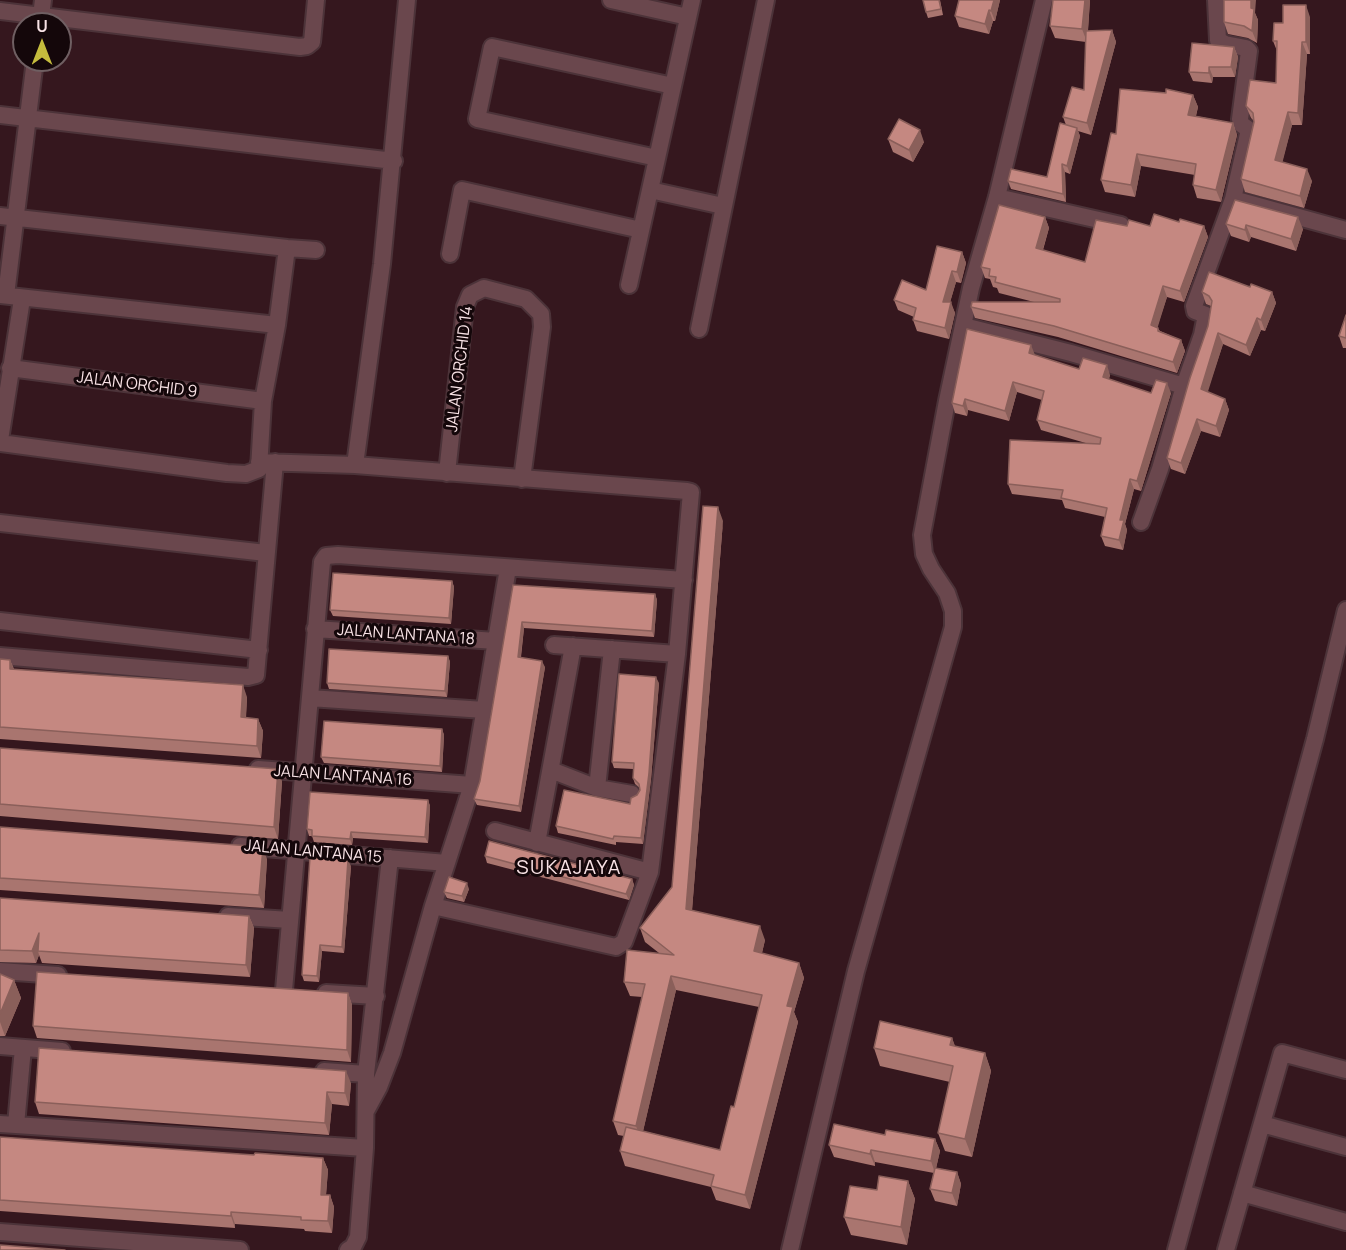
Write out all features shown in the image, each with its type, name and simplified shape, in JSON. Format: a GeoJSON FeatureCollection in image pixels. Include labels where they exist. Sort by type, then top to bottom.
{"type":"FeatureCollection","features":[{"type":"Feature","properties":{"kind":"street"},"geometry":{"type":"LineString","coordinates":[[72,17],[307,46],[312,42],[316,0]]}},
{"type":"Feature","properties":{"kind":"street"},"geometry":{"type":"LineString","coordinates":[[355,465],[382,264],[407,0]]}},
{"type":"Feature","properties":{"kind":"street"},"geometry":{"type":"LineString","coordinates":[[611,0],[688,17]]}},
{"type":"Feature","properties":{"kind":"street"},"geometry":{"type":"LineString","coordinates":[[629,285],[692,0]]}},
{"type":"Feature","properties":{"kind":"street"},"geometry":{"type":"LineString","coordinates":[[699,329],[766,0]]}},
{"type":"Feature","properties":{"kind":"street"},"geometry":{"type":"LineString","coordinates":[[790,1250],[856,971],[953,627],[953,612],[947,593],[924,554],[922,535],[971,288],[997,197],[1044,0]]}},
{"type":"Feature","properties":{"kind":"street"},"geometry":{"type":"LineString","coordinates":[[1141,522],[1163,460],[1207,317],[1204,313],[1196,311],[1194,306],[1233,198],[1249,131],[1241,124],[1240,119],[1250,53],[1248,48],[1221,43],[1218,40],[1216,0]]}},
{"type":"Feature","properties":{"kind":"street"},"geometry":{"type":"LineString","coordinates":[[0,11],[20,12]]}},
{"type":"Feature","properties":{"kind":"street"},"geometry":{"type":"LineString","coordinates":[[657,158],[477,119],[492,46],[673,86]]}},
{"type":"Feature","properties":{"kind":"street"},"geometry":{"type":"LineString","coordinates":[[34,72],[28,119],[8,217],[10,368],[0,441],[246,474],[259,470],[267,462],[355,465],[690,491],[677,654],[650,872],[624,942],[616,947],[433,906]]}},
{"type":"Feature","properties":{"kind":"street"},"geometry":{"type":"LineString","coordinates":[[0,115],[393,161]]}},
{"type":"Feature","properties":{"kind":"street"},"geometry":{"type":"LineString","coordinates":[[450,254],[462,190],[641,230]]}},
{"type":"Feature","properties":{"kind":"street"},"geometry":{"type":"LineString","coordinates":[[650,190],[723,206]]}},
{"type":"Feature","properties":{"kind":"street"},"geometry":{"type":"LineString","coordinates":[[997,197],[1121,225]]}},
{"type":"Feature","properties":{"kind":"street"},"geometry":{"type":"LineString","coordinates":[[1233,198],[1346,230]]}},
{"type":"Feature","properties":{"kind":"street"},"geometry":{"type":"LineString","coordinates":[[8,217],[316,250]]}},
{"type":"Feature","properties":{"kind":"street"},"geometry":{"type":"LineString","coordinates":[[0,656],[248,677],[256,675],[266,553],[267,462],[263,401],[277,325],[286,248]]}},
{"type":"Feature","properties":{"kind":"street","name":"JALAN ORCHID 14"},"geometry":{"type":"LineString","coordinates":[[447,473],[465,307],[470,296],[484,288],[526,299],[541,314],[542,327],[522,479]]}},
{"type":"Feature","properties":{"kind":"street"},"geometry":{"type":"LineString","coordinates":[[9,296],[277,325]]}},
{"type":"Feature","properties":{"kind":"street"},"geometry":{"type":"LineString","coordinates":[[964,326],[1071,353],[1184,386]]}},
{"type":"Feature","properties":{"kind":"street","name":"JALAN ORCHID 9"},"geometry":{"type":"LineString","coordinates":[[10,368],[263,401]]}},
{"type":"Feature","properties":{"kind":"street"},"geometry":{"type":"LineString","coordinates":[[0,523],[266,553]]}},
{"type":"Feature","properties":{"kind":"street"},"geometry":{"type":"LineString","coordinates":[[376,996],[290,990],[290,920],[315,629],[322,562],[326,556],[684,580]]}},
{"type":"Feature","properties":{"kind":"street"},"geometry":{"type":"LineString","coordinates":[[366,1111],[379,1087],[392,1053],[433,906],[472,786],[508,568]]}},
{"type":"Feature","properties":{"kind":"street"},"geometry":{"type":"LineString","coordinates":[[1176,1250],[1315,739],[1346,610]]}},
{"type":"Feature","properties":{"kind":"street"},"geometry":{"type":"LineString","coordinates":[[0,621],[259,650]]}},
{"type":"Feature","properties":{"kind":"street","name":"JALAN LANTANA 18"},"geometry":{"type":"LineString","coordinates":[[315,629],[496,641]]}},
{"type":"Feature","properties":{"kind":"street"},"geometry":{"type":"LineString","coordinates":[[554,645],[677,654]]}},
{"type":"Feature","properties":{"kind":"street"},"geometry":{"type":"LineString","coordinates":[[537,843],[573,646]]}},
{"type":"Feature","properties":{"kind":"street"},"geometry":{"type":"LineString","coordinates":[[597,788],[612,649]]}},
{"type":"Feature","properties":{"kind":"street"},"geometry":{"type":"LineString","coordinates":[[310,698],[484,710]]}},
{"type":"Feature","properties":{"kind":"street","name":"JALAN LANTANA 16"},"geometry":{"type":"LineString","coordinates":[[245,768],[472,786]]}},
{"type":"Feature","properties":{"kind":"street"},"geometry":{"type":"LineString","coordinates":[[551,770],[597,788],[632,795]]}},
{"type":"Feature","properties":{"kind":"street"},"geometry":{"type":"LineString","coordinates":[[495,831],[650,872]]}},
{"type":"Feature","properties":{"kind":"street","name":"JALAN LANTANA 15"},"geometry":{"type":"LineString","coordinates":[[225,845],[447,862]]}},
{"type":"Feature","properties":{"kind":"street"},"geometry":{"type":"LineString","coordinates":[[348,1250],[353,1247],[358,1237],[365,1148],[366,1074],[390,858]]}},
{"type":"Feature","properties":{"kind":"street"},"geometry":{"type":"LineString","coordinates":[[209,914],[290,920]]}},
{"type":"Feature","properties":{"kind":"street"},"geometry":{"type":"LineString","coordinates":[[0,971],[71,976]]}},
{"type":"Feature","properties":{"kind":"street"},"geometry":{"type":"LineString","coordinates":[[0,1046],[82,1052]]}},
{"type":"Feature","properties":{"kind":"street"},"geometry":{"type":"LineString","coordinates":[[23,1048],[8,1124],[365,1148]]}},
{"type":"Feature","properties":{"kind":"street"},"geometry":{"type":"LineString","coordinates":[[1226,1250],[1282,1053],[1346,1070]]}},
{"type":"Feature","properties":{"kind":"street"},"geometry":{"type":"LineString","coordinates":[[307,1069],[366,1074]]}},
{"type":"Feature","properties":{"kind":"street"},"geometry":{"type":"LineString","coordinates":[[1262,1124],[1346,1147]]}},
{"type":"Feature","properties":{"kind":"street"},"geometry":{"type":"LineString","coordinates":[[1242,1193],[1346,1222]]}},
{"type":"Feature","properties":{"kind":"street"},"geometry":{"type":"LineString","coordinates":[[0,1232],[240,1250]]}},
{"type":"Feature","properties":{"kind":"building"},"geometry":{"type":"Polygon","coordinates":[[[923,0],[939,0],[941,9],[926,12],[923,0]]]}},
{"type":"Feature","properties":{"kind":"building"},"geometry":{"type":"Polygon","coordinates":[[[959,0],[994,0],[985,24],[955,16],[959,0]]]}},
{"type":"Feature","properties":{"kind":"building"},"geometry":{"type":"Polygon","coordinates":[[[1053,0],[1085,0],[1082,29],[1050,26],[1053,0]]]}},
{"type":"Feature","properties":{"kind":"building"},"geometry":{"type":"Polygon","coordinates":[[[1224,0],[1251,0],[1251,8],[1254,9],[1252,31],[1244,26],[1224,22],[1224,0]]]}},
{"type":"Feature","properties":{"kind":"building"},"geometry":{"type":"Polygon","coordinates":[[[1283,5],[1306,5],[1306,42],[1302,42],[1298,113],[1288,112],[1275,160],[1307,169],[1300,196],[1241,179],[1254,122],[1253,113],[1246,106],[1250,80],[1276,83],[1277,41],[1273,41],[1274,23],[1283,23],[1283,5]]]}},
{"type":"Feature","properties":{"kind":"building"},"geometry":{"type":"Polygon","coordinates":[[[1112,30],[1087,123],[1063,117],[1072,87],[1084,90],[1086,31],[1112,30]]]}},
{"type":"Feature","properties":{"kind":"building"},"geometry":{"type":"Polygon","coordinates":[[[1192,43],[1234,47],[1231,67],[1209,67],[1209,73],[1189,72],[1192,43]]]}},
{"type":"Feature","properties":{"kind":"building"},"geometry":{"type":"Polygon","coordinates":[[[1120,89],[1166,93],[1166,89],[1193,95],[1188,115],[1233,123],[1216,190],[1193,185],[1196,164],[1137,154],[1131,185],[1101,180],[1111,133],[1116,134],[1120,89]]]}},
{"type":"Feature","properties":{"kind":"building"},"geometry":{"type":"Polygon","coordinates":[[[899,119],[920,130],[909,150],[888,139],[899,119]]]}},
{"type":"Feature","properties":{"kind":"building"},"geometry":{"type":"Polygon","coordinates":[[[1060,123],[1077,128],[1067,166],[1062,164],[1063,194],[1008,181],[1011,169],[1047,177],[1060,123]]]}},
{"type":"Feature","properties":{"kind":"building"},"geometry":{"type":"Polygon","coordinates":[[[1235,200],[1298,217],[1291,239],[1246,225],[1245,230],[1226,224],[1235,200]]]}},
{"type":"Feature","properties":{"kind":"building"},"geometry":{"type":"Polygon","coordinates":[[[999,205],[1045,217],[1036,248],[1085,262],[1096,220],[1127,226],[1129,220],[1150,226],[1154,214],[1179,222],[1180,219],[1204,226],[1180,291],[1163,286],[1151,325],[1158,328],[1158,331],[1181,340],[1173,362],[1054,326],[971,307],[972,302],[1060,302],[1060,299],[995,282],[996,277],[989,276],[990,269],[981,267],[999,205]]]}},
{"type":"Feature","properties":{"kind":"building"},"geometry":{"type":"Polygon","coordinates":[[[937,246],[962,252],[957,272],[952,271],[943,302],[951,302],[945,328],[913,320],[916,308],[894,300],[902,280],[926,290],[937,246]]]}},
{"type":"Feature","properties":{"kind":"building"},"geometry":{"type":"Polygon","coordinates":[[[1209,272],[1250,287],[1251,284],[1272,292],[1261,320],[1257,318],[1246,345],[1218,333],[1201,389],[1225,399],[1216,426],[1197,419],[1181,463],[1167,458],[1208,326],[1212,301],[1202,292],[1209,272]]]}},
{"type":"Feature","properties":{"kind":"building"},"geometry":{"type":"Polygon","coordinates":[[[1346,315],[1346,338],[1339,336],[1346,315]]]}},
{"type":"Feature","properties":{"kind":"building"},"geometry":{"type":"Polygon","coordinates":[[[967,329],[1031,345],[1029,353],[1079,369],[1083,358],[1107,365],[1103,377],[1151,393],[1156,380],[1167,383],[1137,481],[1130,479],[1120,520],[1124,520],[1119,540],[1101,536],[1107,508],[1061,498],[1063,490],[1008,484],[1010,440],[1100,444],[1101,438],[1037,420],[1044,391],[1013,382],[1005,411],[965,399],[963,406],[952,403],[967,329]]]}},
{"type":"Feature","properties":{"kind":"building"},"geometry":{"type":"Polygon","coordinates":[[[703,506],[718,507],[686,909],[760,926],[754,951],[799,963],[787,1006],[793,1007],[745,1195],[711,1186],[714,1175],[620,1151],[626,1127],[720,1150],[731,1106],[734,1107],[762,995],[671,976],[636,1126],[613,1121],[645,984],[624,982],[627,950],[674,955],[640,928],[672,887],[703,506]]]}},
{"type":"Feature","properties":{"kind":"building"},"geometry":{"type":"Polygon","coordinates":[[[333,573],[452,581],[449,618],[330,610],[333,573]]]}},
{"type":"Feature","properties":{"kind":"building"},"geometry":{"type":"Polygon","coordinates":[[[513,585],[655,594],[652,631],[522,622],[518,657],[542,661],[519,806],[474,799],[480,781],[513,585]]]}},
{"type":"Feature","properties":{"kind":"building"},"geometry":{"type":"Polygon","coordinates":[[[329,649],[448,656],[445,691],[327,683],[329,649]]]}},
{"type":"Feature","properties":{"kind":"building"},"geometry":{"type":"Polygon","coordinates":[[[0,659],[10,660],[10,669],[243,685],[241,717],[258,719],[257,746],[0,727],[0,659]]]}},
{"type":"Feature","properties":{"kind":"building"},"geometry":{"type":"Polygon","coordinates":[[[619,674],[656,677],[649,773],[641,838],[614,836],[613,839],[556,826],[564,790],[630,804],[631,798],[640,790],[639,784],[633,778],[634,763],[612,762],[619,674]]]}},
{"type":"Feature","properties":{"kind":"building"},"geometry":{"type":"Polygon","coordinates":[[[324,721],[442,729],[440,766],[321,757],[324,721]]]}},
{"type":"Feature","properties":{"kind":"building"},"geometry":{"type":"Polygon","coordinates":[[[0,748],[278,769],[274,827],[0,804],[0,748]]]}},
{"type":"Feature","properties":{"kind":"building"},"geometry":{"type":"Polygon","coordinates":[[[310,792],[428,800],[425,837],[351,832],[350,839],[312,836],[312,830],[307,829],[310,792]]]}},
{"type":"Feature","properties":{"kind":"building"},"geometry":{"type":"Polygon","coordinates":[[[0,827],[263,847],[259,895],[0,878],[0,827]]]}},
{"type":"Feature","properties":{"kind":"building"},"geometry":{"type":"Polygon","coordinates":[[[489,841],[632,879],[626,894],[485,856],[489,841]]]}},
{"type":"Feature","properties":{"kind":"building"},"geometry":{"type":"Polygon","coordinates":[[[310,857],[348,860],[342,947],[320,945],[317,976],[302,975],[310,857]]]}},
{"type":"Feature","properties":{"kind":"building"},"geometry":{"type":"Polygon","coordinates":[[[449,877],[467,883],[462,896],[444,892],[449,877]]]}},
{"type":"Feature","properties":{"kind":"building"},"geometry":{"type":"Polygon","coordinates":[[[0,898],[249,916],[246,965],[38,951],[39,933],[32,951],[0,950],[0,898]]]}},
{"type":"Feature","properties":{"kind":"building"},"geometry":{"type":"Polygon","coordinates":[[[37,972],[348,993],[347,1050],[33,1026],[37,972]]]}},
{"type":"Feature","properties":{"kind":"building"},"geometry":{"type":"Polygon","coordinates":[[[0,974],[14,980],[0,1014],[0,974]]]}},
{"type":"Feature","properties":{"kind":"building"},"geometry":{"type":"Polygon","coordinates":[[[880,1021],[952,1038],[950,1045],[985,1053],[965,1139],[938,1133],[953,1066],[874,1048],[880,1021]]]}},
{"type":"Feature","properties":{"kind":"building"},"geometry":{"type":"Polygon","coordinates":[[[39,1048],[346,1071],[345,1093],[327,1092],[325,1123],[35,1102],[39,1048]]]}},
{"type":"Feature","properties":{"kind":"building"},"geometry":{"type":"Polygon","coordinates":[[[834,1124],[885,1135],[886,1130],[935,1139],[931,1161],[871,1150],[870,1154],[829,1145],[834,1124]]]}},
{"type":"Feature","properties":{"kind":"building"},"geometry":{"type":"Polygon","coordinates":[[[0,1137],[323,1158],[321,1195],[330,1195],[328,1221],[231,1212],[231,1216],[0,1200],[0,1137]]]}},
{"type":"Feature","properties":{"kind":"building"},"geometry":{"type":"Polygon","coordinates":[[[935,1168],[957,1172],[952,1193],[930,1189],[935,1168]]]}},
{"type":"Feature","properties":{"kind":"building"},"geometry":{"type":"Polygon","coordinates":[[[879,1176],[908,1181],[901,1227],[844,1217],[850,1186],[877,1190],[879,1176]]]}},
{"type":"Feature","properties":{"kind":"building"},"geometry":{"type":"Polygon","coordinates":[[[0,1245],[65,1250],[0,1250],[0,1245]]]}},
{"type":"Feature","properties":{"kind":"district","name":"SUKAJAYA"},"geometry":{"type":"Point","coordinates":[569,868]}}]}
